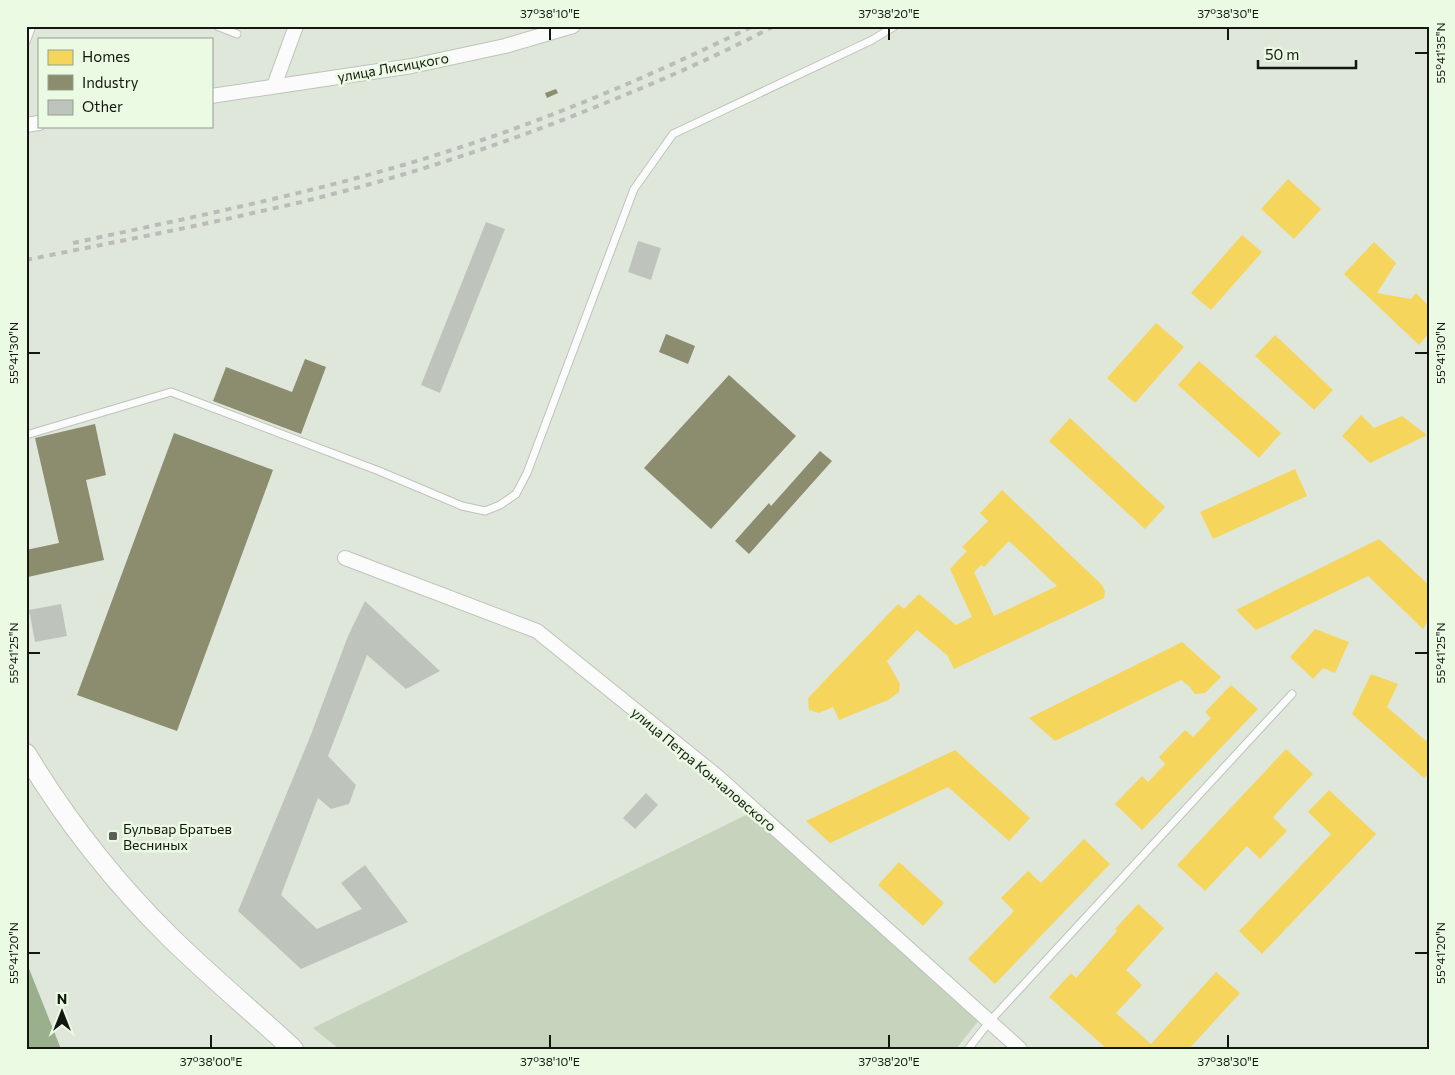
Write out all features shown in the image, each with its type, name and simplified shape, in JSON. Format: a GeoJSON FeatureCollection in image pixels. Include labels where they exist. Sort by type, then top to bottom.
{"type":"FeatureCollection","features":[{"type":"Feature","properties":{"kind":"main road"},"geometry":{"type":"LineString","coordinates":[[26,754],[55,800],[84,840],[131,896],[173,940],[293,1049]]}},
{"type":"Feature","properties":{"kind":"street"},"geometry":{"type":"LineString","coordinates":[[274,86],[296,26]]}},
{"type":"Feature","properties":{"kind":"street","name":"улица Лисицкого"},"geometry":{"type":"LineString","coordinates":[[212,96],[412,66],[505,46],[573,26]]}},
{"type":"Feature","properties":{"kind":"street","name":"улица Петра Кончаловского"},"geometry":{"type":"LineString","coordinates":[[345,558],[537,631],[718,778],[1020,1049]]}},
{"type":"Feature","properties":{"kind":"lane"},"geometry":{"type":"LineString","coordinates":[[26,42],[32,26]]}},
{"type":"Feature","properties":{"kind":"lane"},"geometry":{"type":"LineString","coordinates":[[217,26],[237,34]]}},
{"type":"Feature","properties":{"kind":"lane"},"geometry":{"type":"LineString","coordinates":[[26,436],[171,392],[379,471],[462,506],[485,511],[500,505],[516,494],[527,473],[634,189],[673,134],[863,44],[895,26]]}},
{"type":"Feature","properties":{"kind":"lane"},"geometry":{"type":"LineString","coordinates":[[968,1049],[990,1021],[1292,694]]}},
{"type":"Feature","properties":{"kind":"shaded area"},"geometry":{"type":"Polygon","coordinates":[[[748,814],[979,1020],[956,1049],[339,1049],[313,1028],[748,814]]]}},
{"type":"Feature","properties":{"kind":"shaded area"},"geometry":{"type":"Polygon","coordinates":[[[26,961],[61,1049],[26,1049],[26,961]]]}},
{"type":"Feature","properties":{"kind":"building: Homes"},"geometry":{"type":"Polygon","coordinates":[[[1288,179],[1321,209],[1294,239],[1261,209],[1288,179]]]}},
{"type":"Feature","properties":{"kind":"building: Homes"},"geometry":{"type":"Polygon","coordinates":[[[1242,235],[1262,252],[1211,310],[1191,293],[1242,235]]]}},
{"type":"Feature","properties":{"kind":"building: Homes"},"geometry":{"type":"Polygon","coordinates":[[[1374,242],[1396,263],[1377,293],[1411,299],[1416,293],[1429,306],[1429,333],[1419,345],[1344,274],[1374,242]]]}},
{"type":"Feature","properties":{"kind":"building: Homes"},"geometry":{"type":"Polygon","coordinates":[[[1156,323],[1184,347],[1135,403],[1107,378],[1156,323]]]}},
{"type":"Feature","properties":{"kind":"building: Homes"},"geometry":{"type":"Polygon","coordinates":[[[1275,335],[1333,390],[1314,410],[1255,356],[1275,335]]]}},
{"type":"Feature","properties":{"kind":"building: Homes"},"geometry":{"type":"Polygon","coordinates":[[[1199,361],[1281,433],[1259,458],[1178,385],[1199,361]]]}},
{"type":"Feature","properties":{"kind":"building: Homes"},"geometry":{"type":"Polygon","coordinates":[[[1361,415],[1374,428],[1402,416],[1427,435],[1370,463],[1342,436],[1361,415]]]}},
{"type":"Feature","properties":{"kind":"building: Homes"},"geometry":{"type":"Polygon","coordinates":[[[1070,418],[1165,507],[1145,529],[1049,441],[1070,418]]]}},
{"type":"Feature","properties":{"kind":"building: Homes"},"geometry":{"type":"Polygon","coordinates":[[[1295,469],[1307,496],[1213,539],[1200,512],[1295,469]]]}},
{"type":"Feature","properties":{"kind":"building: Homes"},"geometry":{"type":"Polygon","coordinates":[[[1002,490],[1102,585],[1105,592],[1104,598],[954,669],[947,655],[917,630],[887,661],[900,684],[899,692],[888,700],[839,720],[833,707],[819,713],[809,710],[808,698],[898,604],[904,609],[919,594],[956,625],[972,617],[950,569],[967,551],[962,547],[988,521],[980,513],[1002,490]],[[1009,541],[984,567],[981,565],[974,572],[994,616],[1057,586],[1009,541]]]}},
{"type":"Feature","properties":{"kind":"building: Homes"},"geometry":{"type":"Polygon","coordinates":[[[1379,539],[1429,585],[1429,619],[1423,629],[1368,576],[1256,630],[1236,610],[1379,539]]]}},
{"type":"Feature","properties":{"kind":"building: Homes"},"geometry":{"type":"Polygon","coordinates":[[[1315,629],[1349,642],[1335,673],[1323,668],[1313,679],[1290,657],[1315,629]]]}},
{"type":"Feature","properties":{"kind":"building: Homes"},"geometry":{"type":"Polygon","coordinates":[[[1182,642],[1221,677],[1205,693],[1195,694],[1181,680],[1055,741],[1029,718],[1182,642]]]}},
{"type":"Feature","properties":{"kind":"building: Homes"},"geometry":{"type":"Polygon","coordinates":[[[1371,674],[1398,684],[1387,707],[1426,741],[1429,738],[1429,773],[1424,778],[1352,714],[1371,674]]]}},
{"type":"Feature","properties":{"kind":"building: Homes"},"geometry":{"type":"Polygon","coordinates":[[[1231,685],[1258,709],[1142,830],[1115,804],[1142,776],[1148,782],[1165,764],[1159,757],[1185,730],[1193,737],[1211,718],[1205,712],[1231,685]]]}},
{"type":"Feature","properties":{"kind":"building: Homes"},"geometry":{"type":"Polygon","coordinates":[[[1286,749],[1313,774],[1273,817],[1287,831],[1260,859],[1247,846],[1205,891],[1177,865],[1286,749]]]}},
{"type":"Feature","properties":{"kind":"building: Homes"},"geometry":{"type":"Polygon","coordinates":[[[955,750],[1030,818],[1009,841],[948,787],[830,843],[806,821],[955,750]]]}},
{"type":"Feature","properties":{"kind":"building: Homes"},"geometry":{"type":"Polygon","coordinates":[[[1329,790],[1376,834],[1262,954],[1239,931],[1331,834],[1308,812],[1329,790]]]}},
{"type":"Feature","properties":{"kind":"building: Homes"},"geometry":{"type":"Polygon","coordinates":[[[1084,839],[1110,864],[995,984],[968,959],[1014,911],[1001,898],[1028,871],[1041,883],[1084,839]]]}},
{"type":"Feature","properties":{"kind":"building: Homes"},"geometry":{"type":"Polygon","coordinates":[[[899,862],[944,903],[923,926],[878,885],[899,862]]]}},
{"type":"Feature","properties":{"kind":"building: Homes"},"geometry":{"type":"Polygon","coordinates":[[[1138,904],[1164,928],[1126,970],[1142,985],[1116,1013],[1151,1044],[1216,972],[1240,993],[1189,1049],[1107,1049],[1049,997],[1071,973],[1076,978],[1117,931],[1115,929],[1138,904]]]}},
{"type":"Feature","properties":{"kind":"building: Industry"},"geometry":{"type":"Polygon","coordinates":[[[556,89],[558,93],[547,98],[545,93],[556,89]]]}},
{"type":"Feature","properties":{"kind":"building: Industry"},"geometry":{"type":"Polygon","coordinates":[[[666,334],[695,346],[688,364],[659,352],[666,334]]]}},
{"type":"Feature","properties":{"kind":"building: Industry"},"geometry":{"type":"Polygon","coordinates":[[[305,359],[326,367],[301,434],[213,401],[226,367],[292,392],[305,359]]]}},
{"type":"Feature","properties":{"kind":"building: Industry"},"geometry":{"type":"Polygon","coordinates":[[[729,375],[796,436],[711,529],[644,468],[729,375]]]}},
{"type":"Feature","properties":{"kind":"building: Industry"},"geometry":{"type":"Polygon","coordinates":[[[95,424],[106,475],[86,480],[104,560],[28,577],[26,550],[59,543],[35,438],[95,424]]]}},
{"type":"Feature","properties":{"kind":"building: Industry"},"geometry":{"type":"Polygon","coordinates":[[[174,433],[273,470],[177,731],[77,695],[174,433]]]}},
{"type":"Feature","properties":{"kind":"building: Industry"},"geometry":{"type":"Polygon","coordinates":[[[820,451],[832,461],[749,554],[735,541],[769,503],[771,506],[820,451]]]}},
{"type":"Feature","properties":{"kind":"building: Other"},"geometry":{"type":"Polygon","coordinates":[[[486,222],[505,229],[440,393],[421,385],[486,222]]]}},
{"type":"Feature","properties":{"kind":"building: Other"},"geometry":{"type":"Polygon","coordinates":[[[638,241],[661,248],[651,280],[628,272],[638,241]]]}},
{"type":"Feature","properties":{"kind":"building: Other"},"geometry":{"type":"Polygon","coordinates":[[[365,601],[440,671],[406,689],[367,655],[328,756],[356,785],[349,804],[331,809],[318,798],[281,895],[317,929],[362,909],[341,883],[365,865],[408,922],[301,969],[238,911],[310,737],[348,636],[365,601]]]}},
{"type":"Feature","properties":{"kind":"building: Other"},"geometry":{"type":"Polygon","coordinates":[[[61,604],[67,636],[35,642],[29,610],[61,604]]]}},
{"type":"Feature","properties":{"kind":"building: Other"},"geometry":{"type":"Polygon","coordinates":[[[646,793],[658,805],[635,829],[623,818],[646,793]]]}},
{"type":"Feature","properties":{"kind":"railway"},"geometry":{"type":"LineString","coordinates":[[73,243],[362,177],[448,151],[537,120],[625,85],[753,26]]}},
{"type":"Feature","properties":{"kind":"railway"},"geometry":{"type":"LineString","coordinates":[[26,260],[303,202],[425,168],[544,127],[607,102],[703,61],[774,26]]}},
{"type":"Feature","properties":{"kind":"place","name":"Бульвар Братьев Весниных"},"geometry":{"type":"Point","coordinates":[113,836]}}]}
